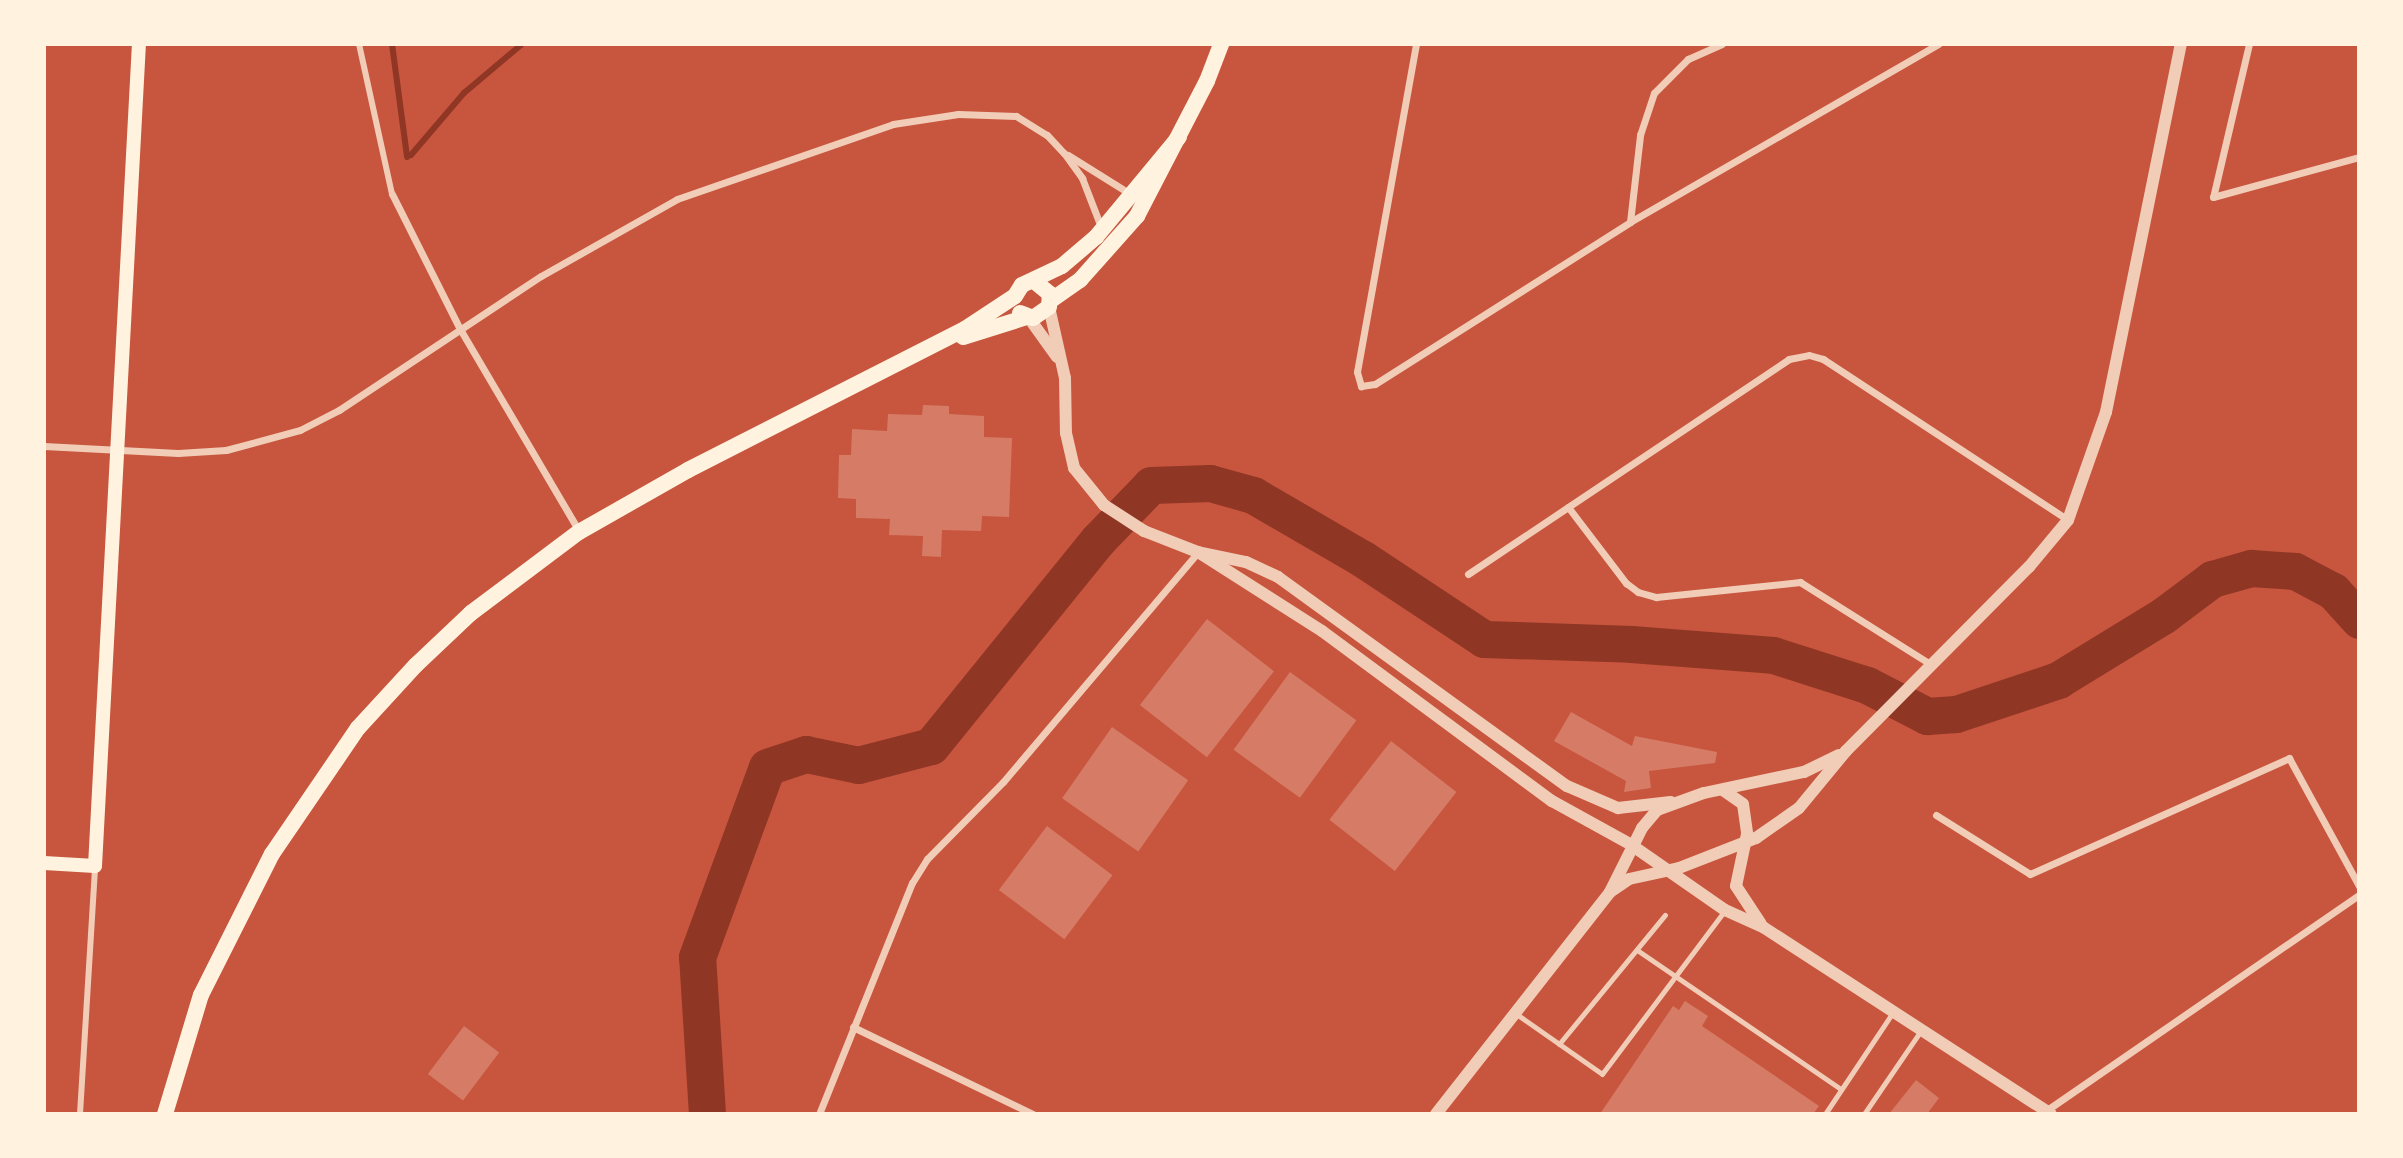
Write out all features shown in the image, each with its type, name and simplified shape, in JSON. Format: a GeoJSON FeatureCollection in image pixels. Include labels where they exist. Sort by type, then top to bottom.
{"type":"FeatureCollection","features":[{"type":"Feature","properties":{"kind":"main road"},"geometry":{"type":"LineString","coordinates":[[44,863],[95,866],[120,450],[139,44]]}},
{"type":"Feature","properties":{"kind":"main road"},"geometry":{"type":"LineString","coordinates":[[924,349],[1028,317],[1040,317],[1050,304],[1109,250],[1138,199],[1179,137],[1221,44]]}},
{"type":"Feature","properties":{"kind":"main road"},"geometry":{"type":"LineString","coordinates":[[153,1114],[176,1067],[231,928],[272,854],[358,728],[471,613],[579,532],[688,470],[924,349],[1015,296],[1022,285],[1035,282],[1073,258],[1138,199]]}},
{"type":"Feature","properties":{"kind":"main road"},"geometry":{"type":"LineString","coordinates":[[1035,282],[1046,289],[1050,304]]}},
{"type":"Feature","properties":{"kind":"main road"},"geometry":{"type":"LineString","coordinates":[[1015,296],[1017,309],[1028,317]]}},
{"type":"Feature","properties":{"kind":"main road"},"geometry":{"type":"LineString","coordinates":[[165,1114],[176,1067]]}},
{"type":"Feature","properties":{"kind":"street"},"geometry":{"type":"LineString","coordinates":[[359,44],[392,194],[460,329],[579,532]]}},
{"type":"Feature","properties":{"kind":"street"},"geometry":{"type":"LineString","coordinates":[[1416,44],[1357,372],[1361,386],[1375,384],[1630,222],[1938,44]]}},
{"type":"Feature","properties":{"kind":"street"},"geometry":{"type":"LineString","coordinates":[[1630,222],[1640,135],[1654,93],[1688,59],[1722,44]]}},
{"type":"Feature","properties":{"kind":"street"},"geometry":{"type":"LineString","coordinates":[[1610,892],[1629,879],[1666,871],[1745,843],[1799,808],[1846,751],[2029,567],[2068,520],[2106,412],[2181,44]]}},
{"type":"Feature","properties":{"kind":"street"},"geometry":{"type":"LineString","coordinates":[[2249,44],[2213,197],[2359,157]]}},
{"type":"Feature","properties":{"kind":"street"},"geometry":{"type":"LineString","coordinates":[[44,446],[120,450],[226,450],[300,430],[339,410],[541,275],[677,199],[893,124],[999,113],[1033,125],[1064,153],[1138,199]]}},
{"type":"Feature","properties":{"kind":"street"},"geometry":{"type":"LineString","coordinates":[[1064,153],[1082,178],[1102,230]]}},
{"type":"Feature","properties":{"kind":"street"},"geometry":{"type":"LineString","coordinates":[[1050,304],[1063,366],[1069,449],[1077,475],[1093,495],[1123,519],[1164,539],[1198,552],[1246,562],[1278,577],[1567,786],[1610,806],[1638,808],[1804,772],[1846,751]]}},
{"type":"Feature","properties":{"kind":"street"},"geometry":{"type":"LineString","coordinates":[[1028,317],[1063,366]]}},
{"type":"Feature","properties":{"kind":"street"},"geometry":{"type":"LineString","coordinates":[[1468,573],[1789,359],[1809,355],[1823,359],[2068,520]]}},
{"type":"Feature","properties":{"kind":"street"},"geometry":{"type":"LineString","coordinates":[[1568,506],[1626,583],[1638,592],[1656,597],[1800,582],[1932,665]]}},
{"type":"Feature","properties":{"kind":"street"},"geometry":{"type":"LineString","coordinates":[[1198,552],[1322,631],[1552,801],[1633,847],[1725,910],[1763,927],[2049,1112],[2359,895]]}},
{"type":"Feature","properties":{"kind":"street"},"geometry":{"type":"LineString","coordinates":[[819,1114],[912,883],[927,859],[1003,782],[1198,552]]}},
{"type":"Feature","properties":{"kind":"street"},"geometry":{"type":"LineString","coordinates":[[1490,755],[1502,740]]}},
{"type":"Feature","properties":{"kind":"street"},"geometry":{"type":"LineString","coordinates":[[1936,815],[2030,874],[2289,758],[2359,886]]}},
{"type":"Feature","properties":{"kind":"street"},"geometry":{"type":"LineString","coordinates":[[1723,790],[1743,804],[1745,843],[1736,886],[1763,927]]}},
{"type":"Feature","properties":{"kind":"street"},"geometry":{"type":"LineString","coordinates":[[1436,1114],[1610,892],[1649,818],[1671,802]]}},
{"type":"Feature","properties":{"kind":"street"},"geometry":{"type":"LineString","coordinates":[[80,1114],[95,866]]}},
{"type":"Feature","properties":{"kind":"street"},"geometry":{"type":"LineString","coordinates":[[853,1027],[1033,1114]]}},
{"type":"Feature","properties":{"kind":"lane"},"geometry":{"type":"LineString","coordinates":[[1515,1013],[1602,1074],[1725,910]]}},
{"type":"Feature","properties":{"kind":"lane"},"geometry":{"type":"LineString","coordinates":[[1559,1044],[1665,915]]}},
{"type":"Feature","properties":{"kind":"lane"},"geometry":{"type":"LineString","coordinates":[[1637,950],[1841,1089]]}},
{"type":"Feature","properties":{"kind":"lane"},"geometry":{"type":"LineString","coordinates":[[1825,1114],[1893,1011]]}},
{"type":"Feature","properties":{"kind":"lane"},"geometry":{"type":"LineString","coordinates":[[1864,1114],[1922,1029]]}},
{"type":"Feature","properties":{"kind":"building"},"geometry":{"type":"Polygon","coordinates":[[[923,405],[949,406],[949,414],[984,416],[984,437],[1012,438],[1009,517],[982,516],[981,531],[942,530],[941,557],[922,556],[923,536],[889,535],[890,519],[856,518],[856,499],[838,498],[839,455],[851,455],[852,429],[887,431],[888,414],[922,415],[923,405]]]}},
{"type":"Feature","properties":{"kind":"building"},"geometry":{"type":"Polygon","coordinates":[[[1207,619],[1274,671],[1207,757],[1140,705],[1207,619]]]}},
{"type":"Feature","properties":{"kind":"building"},"geometry":{"type":"Polygon","coordinates":[[[1290,672],[1356,720],[1300,798],[1234,750],[1290,672]]]}},
{"type":"Feature","properties":{"kind":"building"},"geometry":{"type":"Polygon","coordinates":[[[1571,712],[1632,746],[1635,736],[1717,752],[1715,763],[1649,771],[1651,788],[1624,792],[1626,781],[1554,741],[1571,712]]]}},
{"type":"Feature","properties":{"kind":"building"},"geometry":{"type":"Polygon","coordinates":[[[1112,727],[1188,780],[1138,852],[1062,798],[1112,727]]]}},
{"type":"Feature","properties":{"kind":"building"},"geometry":{"type":"Polygon","coordinates":[[[1391,741],[1456,792],[1395,871],[1329,820],[1391,741]]]}},
{"type":"Feature","properties":{"kind":"building"},"geometry":{"type":"Polygon","coordinates":[[[1047,826],[1112,875],[1064,939],[999,890],[1047,826]]]}},
{"type":"Feature","properties":{"kind":"building"},"geometry":{"type":"Polygon","coordinates":[[[1685,1001],[1708,1016],[1702,1026],[1819,1106],[1813,1114],[1600,1114],[1673,1006],[1679,1010],[1685,1001]]]}},
{"type":"Feature","properties":{"kind":"building"},"geometry":{"type":"Polygon","coordinates":[[[464,1026],[499,1052],[463,1100],[428,1074],[464,1026]]]}},
{"type":"Feature","properties":{"kind":"building"},"geometry":{"type":"Polygon","coordinates":[[[1916,1080],[1939,1098],[1927,1114],[1889,1114],[1916,1080]]]}},
{"type":"Feature","properties":{"kind":"waterway"},"geometry":{"type":"LineString","coordinates":[[392,44],[407,157]]}},
{"type":"Feature","properties":{"kind":"waterway"},"geometry":{"type":"LineString","coordinates":[[411,155],[464,93],[522,44]]}},
{"type":"Feature","properties":{"kind":"waterway"},"geometry":{"type":"LineString","coordinates":[[707,1114],[697,957],[767,767],[806,754],[858,765],[931,746],[1098,540],[1151,485],[1210,483],[1253,495],[1363,559],[1484,639],[1631,644],[1773,655],[1867,685],[1927,716],[1956,714],[2058,680],[2164,615],[2212,579],[2251,568],[2295,571],[2333,591],[2359,620]]}}]}
